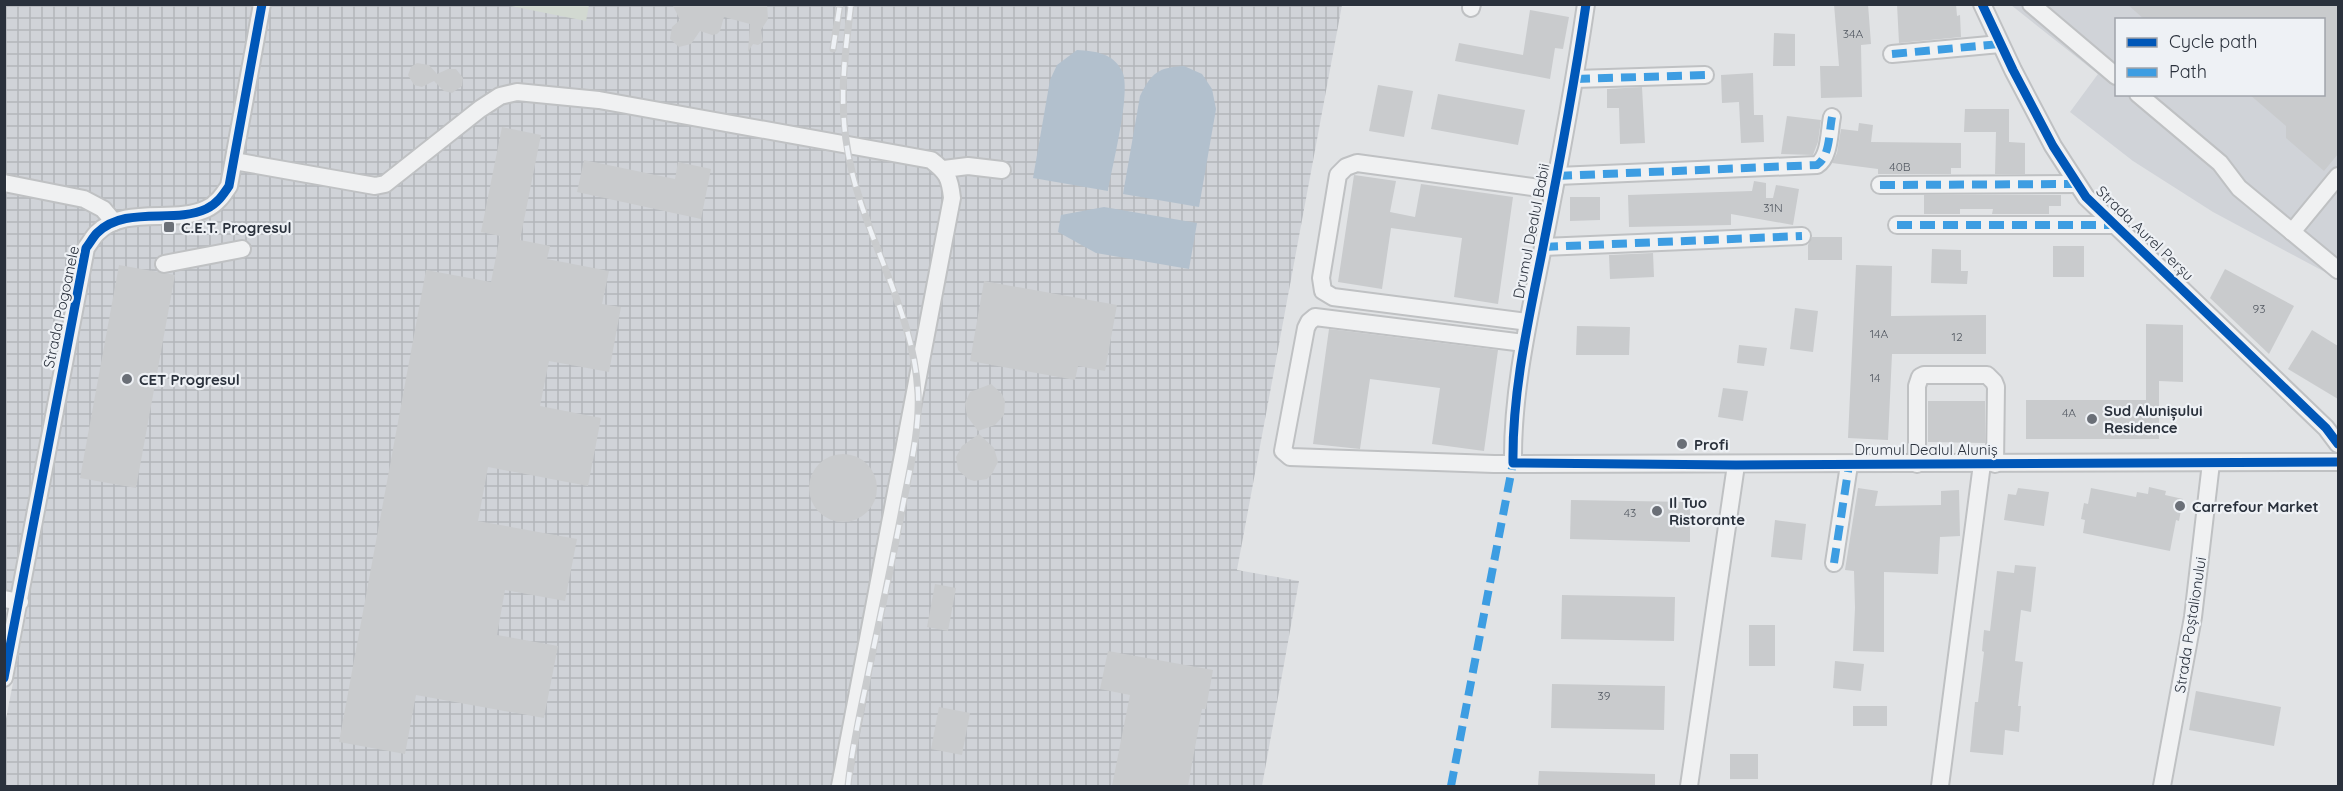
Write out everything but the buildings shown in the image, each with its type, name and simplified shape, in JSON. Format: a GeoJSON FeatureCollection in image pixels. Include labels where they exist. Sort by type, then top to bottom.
{"type":"FeatureCollection","features":[{"type":"Feature","properties":{"kind":"street"},"geometry":{"type":"LineString","coordinates":[[4,183],[84,198],[103,209],[114,222],[194,213],[207,209],[219,200],[229,186],[262,4]]}},
{"type":"Feature","properties":{"kind":"street","name":"Drumul Dealul Babii"},"geometry":{"type":"LineString","coordinates":[[1513,464],[1515,415],[1524,344],[1575,79],[1586,4]]}},
{"type":"Feature","properties":{"kind":"street","name":"Strada Aurel Perșu"},"geometry":{"type":"LineString","coordinates":[[1982,4],[2000,44],[2076,184],[2113,225],[2326,428],[2338,444]]}},
{"type":"Feature","properties":{"kind":"street"},"geometry":{"type":"LineString","coordinates":[[2031,4],[2115,75]]}},
{"type":"Feature","properties":{"kind":"street"},"geometry":{"type":"LineString","coordinates":[[1892,54],[2000,44]]}},
{"type":"Feature","properties":{"kind":"street"},"geometry":{"type":"LineString","coordinates":[[1575,79],[1705,75]]}},
{"type":"Feature","properties":{"kind":"street"},"geometry":{"type":"LineString","coordinates":[[234,161],[375,186],[385,184],[480,108],[500,96],[517,92],[599,100],[932,160],[944,169],[950,181],[952,198],[840,786]]}},
{"type":"Feature","properties":{"kind":"street"},"geometry":{"type":"LineString","coordinates":[[2140,96],[2220,163],[2239,188],[2338,270]]}},
{"type":"Feature","properties":{"kind":"street","name":"Drumul Dealul Babii"},"geometry":{"type":"LineString","coordinates":[[1556,183],[1817,165],[1823,162],[1832,117]]}},
{"type":"Feature","properties":{"kind":"street"},"geometry":{"type":"LineString","coordinates":[[1528,322],[1333,297],[1323,291],[1321,278],[1338,175],[1346,166],[1357,164],[1556,183]]}},
{"type":"Feature","properties":{"kind":"street"},"geometry":{"type":"LineString","coordinates":[[944,169],[968,166],[1002,170]]}},
{"type":"Feature","properties":{"kind":"street"},"geometry":{"type":"LineString","coordinates":[[2292,232],[2338,176]]}},
{"type":"Feature","properties":{"kind":"street"},"geometry":{"type":"LineString","coordinates":[[1880,185],[2076,184]]}},
{"type":"Feature","properties":{"kind":"street","name":"Strada Pogoanele"},"geometry":{"type":"LineString","coordinates":[[4,678],[12,601],[86,248],[98,232],[114,222]]}},
{"type":"Feature","properties":{"kind":"street"},"geometry":{"type":"LineString","coordinates":[[1898,225],[2113,225]]}},
{"type":"Feature","properties":{"kind":"street"},"geometry":{"type":"LineString","coordinates":[[1543,247],[1803,236]]}},
{"type":"Feature","properties":{"kind":"street"},"geometry":{"type":"LineString","coordinates":[[164,264],[242,249]]}},
{"type":"Feature","properties":{"kind":"street","name":"Drumul Dealul Aluniș"},"geometry":{"type":"LineString","coordinates":[[1524,344],[1315,317],[1306,328],[1283,451],[1290,457],[1513,464],[1849,465],[2338,462]]}},
{"type":"Feature","properties":{"kind":"street"},"geometry":{"type":"LineString","coordinates":[[1917,464],[1917,386],[1920,377],[1924,375],[1986,375],[1992,378],[1996,387],[1988,464]]}},
{"type":"Feature","properties":{"kind":"street","name":"Strada Poștalionului"},"geometry":{"type":"LineString","coordinates":[[2162,786],[2193,617],[2211,463]]}},
{"type":"Feature","properties":{"kind":"street","name":"Drumul Dealul Aluniș"},"geometry":{"type":"LineString","coordinates":[[1940,786],[1988,464]]}},
{"type":"Feature","properties":{"kind":"street"},"geometry":{"type":"LineString","coordinates":[[1689,786],[1736,465]]}},
{"type":"Feature","properties":{"kind":"street"},"geometry":{"type":"LineString","coordinates":[[1834,563],[1849,465]]}},
{"type":"Feature","properties":{"kind":"shaded area"},"geometry":{"type":"Polygon","coordinates":[[[5,5],[1342,5],[1237,570],[1299,581],[1262,786],[5,786],[5,724],[29,600],[5,594],[5,5]]]}},
{"type":"Feature","properties":{"kind":"shaded area"},"geometry":{"type":"Polygon","coordinates":[[[505,5],[589,5],[586,21],[505,5]]]}},
{"type":"Feature","properties":{"kind":"shaded area"},"geometry":{"type":"Polygon","coordinates":[[[2011,5],[2338,5],[2338,279],[2213,212],[2133,161],[2070,112],[2098,74],[2011,5]]]}},
{"type":"Feature","properties":{"kind":"water"},"geometry":{"type":"Polygon","coordinates":[[[1077,50],[1097,52],[1109,57],[1122,71],[1125,94],[1108,191],[1033,178],[1050,80],[1057,65],[1077,50]]]}},
{"type":"Feature","properties":{"kind":"water"},"geometry":{"type":"Polygon","coordinates":[[[1184,66],[1202,74],[1212,89],[1216,109],[1199,207],[1123,194],[1140,96],[1148,82],[1157,73],[1168,68],[1184,66]]]}},
{"type":"Feature","properties":{"kind":"water"},"geometry":{"type":"Polygon","coordinates":[[[1104,207],[1197,223],[1189,269],[1096,253],[1058,232],[1061,215],[1104,207]]]}},
{"type":"Feature","properties":{"kind":"railway"},"geometry":{"type":"LineString","coordinates":[[833,49],[840,4]]}},
{"type":"Feature","properties":{"kind":"railway"},"geometry":{"type":"LineString","coordinates":[[848,786],[857,728],[911,466],[918,407],[915,365],[909,338],[892,285],[862,207],[845,135],[843,92],[851,4]]}},
{"type":"Feature","properties":{"kind":"marked path"},"geometry":{"type":"LineString","coordinates":[[1892,54],[2000,44]]}},
{"type":"Feature","properties":{"kind":"marked path"},"geometry":{"type":"LineString","coordinates":[[1575,79],[1705,75]]}},
{"type":"Feature","properties":{"kind":"marked path"},"geometry":{"type":"LineString","coordinates":[[1557,176],[1817,165],[1827,150],[1832,117]]}},
{"type":"Feature","properties":{"kind":"marked path"},"geometry":{"type":"LineString","coordinates":[[1880,185],[2076,184]]}},
{"type":"Feature","properties":{"kind":"marked path"},"geometry":{"type":"LineString","coordinates":[[1897,225],[2113,225]]}},
{"type":"Feature","properties":{"kind":"marked path"},"geometry":{"type":"LineString","coordinates":[[1543,247],[1802,236]]}},
{"type":"Feature","properties":{"kind":"marked path"},"geometry":{"type":"LineString","coordinates":[[1451,786],[1513,463]]}},
{"type":"Feature","properties":{"kind":"marked path"},"geometry":{"type":"LineString","coordinates":[[1834,563],[1849,465]]}},
{"type":"Feature","properties":{"kind":"cycle path"},"geometry":{"type":"LineString","coordinates":[[4,678],[86,248],[97,233],[108,225],[135,217],[193,213],[210,207],[224,193],[229,186],[262,4]]}},
{"type":"Feature","properties":{"kind":"cycle path"},"geometry":{"type":"LineString","coordinates":[[1586,4],[1566,126],[1522,355],[1515,409],[1513,463],[1736,465],[2338,462]]}},
{"type":"Feature","properties":{"kind":"cycle path"},"geometry":{"type":"LineString","coordinates":[[1982,4],[2053,146],[2086,197],[2326,428],[2338,444]]}},
{"type":"Feature","properties":{"kind":"place","name":"C.E.T. Progresul"},"geometry":{"type":"Point","coordinates":[169,227]}},
{"type":"Feature","properties":{"kind":"place","name":"CET Progresul"},"geometry":{"type":"Point","coordinates":[127,379]}},
{"type":"Feature","properties":{"kind":"place","name":"Sud Alunișului Residence"},"geometry":{"type":"Point","coordinates":[2092,419]}},
{"type":"Feature","properties":{"kind":"place","name":"Profi"},"geometry":{"type":"Point","coordinates":[1682,444]}},
{"type":"Feature","properties":{"kind":"place","name":"Carrefour Market"},"geometry":{"type":"Point","coordinates":[2180,506]}},
{"type":"Feature","properties":{"kind":"place","name":"Il Tuo Ristorante"},"geometry":{"type":"Point","coordinates":[1657,511]}}]}
